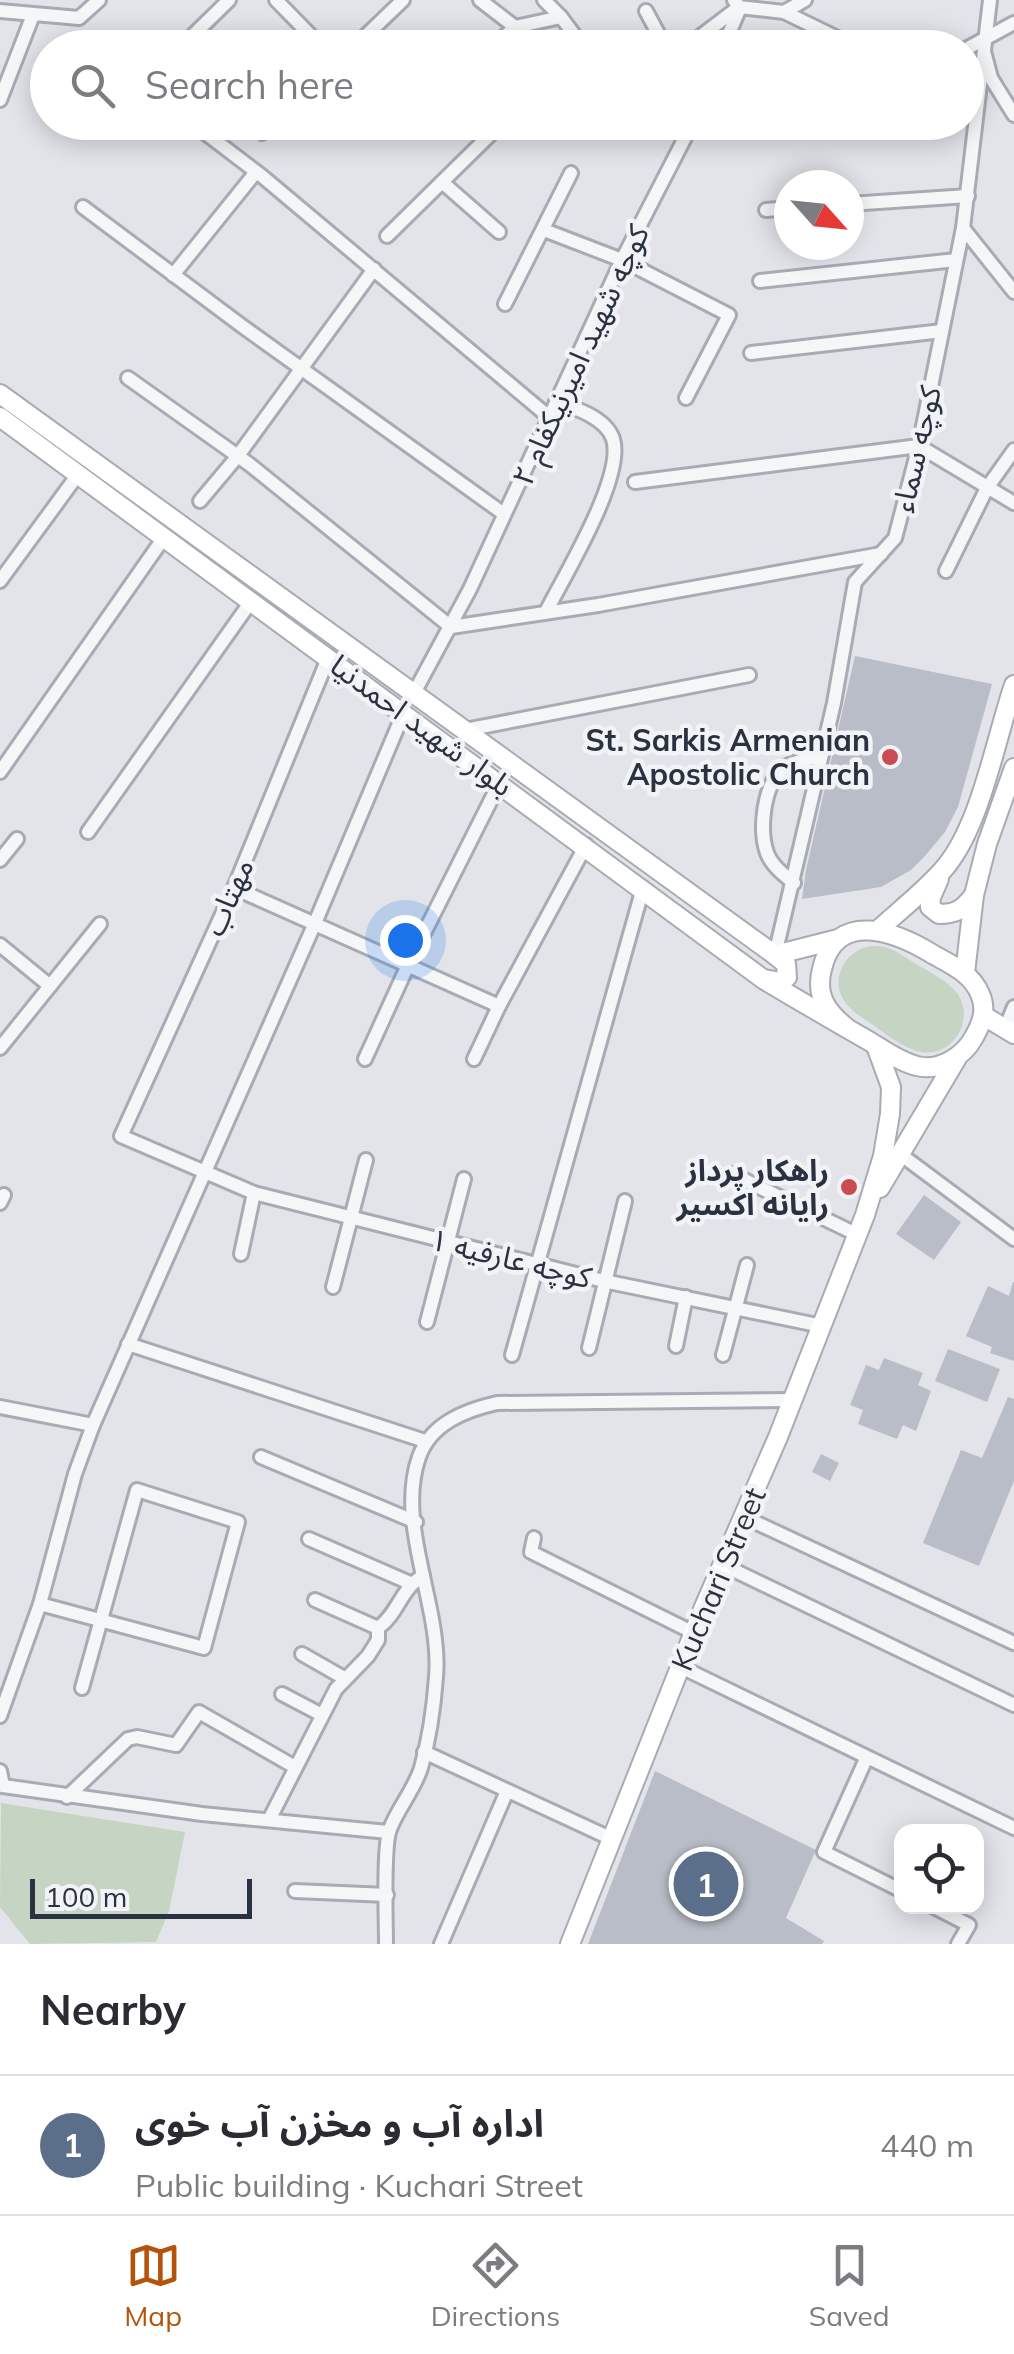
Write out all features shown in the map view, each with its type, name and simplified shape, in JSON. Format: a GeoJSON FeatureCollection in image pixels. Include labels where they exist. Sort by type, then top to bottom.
{"type":"FeatureCollection","features":[{"type":"Feature","properties":{"kind":"main road","name":"بلوار شهید احمدنیا"},"geometry":{"type":"LineString","coordinates":[[0,394],[775,955]]}},
{"type":"Feature","properties":{"kind":"main road","name":"بلوار شهید احمدنیا"},"geometry":{"type":"LineString","coordinates":[[0,417],[763,979],[846,1028]]}},
{"type":"Feature","properties":{"kind":"main road"},"geometry":{"type":"LineString","coordinates":[[974,894],[963,910],[952,914],[939,914],[930,907],[931,896],[982,794],[1014,686]]}},
{"type":"Feature","properties":{"kind":"main road"},"geometry":{"type":"LineString","coordinates":[[965,973],[974,894],[1014,768]]}},
{"type":"Feature","properties":{"kind":"main road"},"geometry":{"type":"LineString","coordinates":[[878,930],[944,870]]}},
{"type":"Feature","properties":{"kind":"main road"},"geometry":{"type":"LineString","coordinates":[[775,955],[860,931],[878,930],[904,936],[965,973],[981,995],[984,1016],[972,1041],[957,1058],[919,1067],[846,1028],[822,1003],[819,979],[824,958],[839,939]]}},
{"type":"Feature","properties":{"kind":"main road"},"geometry":{"type":"LineString","coordinates":[[763,979],[781,982],[787,977],[786,964],[775,955]]}},
{"type":"Feature","properties":{"kind":"main road"},"geometry":{"type":"LineString","coordinates":[[984,1016],[1010,1031]]}},
{"type":"Feature","properties":{"kind":"main road","name":"Kuchari Street"},"geometry":{"type":"LineString","coordinates":[[570,1944],[865,1214],[883,1156],[890,1114],[891,1087],[876,1045]]}},
{"type":"Feature","properties":{"kind":"main road","name":"Kuchari Street"},"geometry":{"type":"LineString","coordinates":[[865,1214],[957,1058]]}},
{"type":"Feature","properties":{"kind":"street"},"geometry":{"type":"LineString","coordinates":[[0,11],[79,18],[100,0]]}},
{"type":"Feature","properties":{"kind":"street"},"geometry":{"type":"LineString","coordinates":[[198,30],[229,0]]}},
{"type":"Feature","properties":{"kind":"street"},"geometry":{"type":"LineString","coordinates":[[276,0],[305,30]]}},
{"type":"Feature","properties":{"kind":"street"},"geometry":{"type":"LineString","coordinates":[[371,30],[402,0]]}},
{"type":"Feature","properties":{"kind":"street"},"geometry":{"type":"LineString","coordinates":[[480,0],[514,27]]}},
{"type":"Feature","properties":{"kind":"street"},"geometry":{"type":"LineString","coordinates":[[544,0],[571,30]]}},
{"type":"Feature","properties":{"kind":"street"},"geometry":{"type":"LineString","coordinates":[[784,12],[805,0]]}},
{"type":"Feature","properties":{"kind":"street","name":"کوچه سماء"},"geometry":{"type":"LineString","coordinates":[[984,32],[990,0]]}},
{"type":"Feature","properties":{"kind":"street"},"geometry":{"type":"LineString","coordinates":[[728,30],[736,4]]}},
{"type":"Feature","properties":{"kind":"street"},"geometry":{"type":"LineString","coordinates":[[705,30],[736,4],[784,12],[821,30]]}},
{"type":"Feature","properties":{"kind":"street"},"geometry":{"type":"LineString","coordinates":[[646,11],[656,30]]}},
{"type":"Feature","properties":{"kind":"street"},"geometry":{"type":"LineString","coordinates":[[0,100],[32,14]]}},
{"type":"Feature","properties":{"kind":"street"},"geometry":{"type":"LineString","coordinates":[[511,30],[561,16]]}},
{"type":"Feature","properties":{"kind":"street"},"geometry":{"type":"LineString","coordinates":[[984,41],[1014,23]]}},
{"type":"Feature","properties":{"kind":"street"},"geometry":{"type":"LineString","coordinates":[[984,51],[990,78],[1014,115]]}},
{"type":"Feature","properties":{"kind":"street"},"geometry":{"type":"LineString","coordinates":[[214,140],[549,417]]}},
{"type":"Feature","properties":{"kind":"street"},"geometry":{"type":"LineString","coordinates":[[388,236],[484,140]]}},
{"type":"Feature","properties":{"kind":"street","name":"کوچه شهید امیرنیکفام ۲"},"geometry":{"type":"LineString","coordinates":[[414,693],[470,589],[622,260],[684,140]]}},
{"type":"Feature","properties":{"kind":"street","name":"کوچه سماء"},"geometry":{"type":"LineString","coordinates":[[775,955],[794,884],[855,582],[884,553],[901,521],[963,228],[973,140]]}},
{"type":"Feature","properties":{"kind":"street"},"geometry":{"type":"LineString","coordinates":[[173,275],[256,172]]}},
{"type":"Feature","properties":{"kind":"street"},"geometry":{"type":"LineString","coordinates":[[504,304],[571,174]]}},
{"type":"Feature","properties":{"kind":"street"},"geometry":{"type":"LineString","coordinates":[[442,182],[499,232]]}},
{"type":"Feature","properties":{"kind":"street"},"geometry":{"type":"LineString","coordinates":[[864,203],[968,196]]}},
{"type":"Feature","properties":{"kind":"street"},"geometry":{"type":"LineString","coordinates":[[83,207],[504,514]]}},
{"type":"Feature","properties":{"kind":"street"},"geometry":{"type":"LineString","coordinates":[[766,210],[774,209]]}},
{"type":"Feature","properties":{"kind":"street"},"geometry":{"type":"LineString","coordinates":[[963,228],[1014,292]]}},
{"type":"Feature","properties":{"kind":"street"},"geometry":{"type":"LineString","coordinates":[[544,230],[622,260],[729,315],[686,398]]}},
{"type":"Feature","properties":{"kind":"street"},"geometry":{"type":"LineString","coordinates":[[760,280],[956,260]]}},
{"type":"Feature","properties":{"kind":"street"},"geometry":{"type":"LineString","coordinates":[[200,501],[237,458],[374,269]]}},
{"type":"Feature","properties":{"kind":"street"},"geometry":{"type":"LineString","coordinates":[[751,353],[942,331]]}},
{"type":"Feature","properties":{"kind":"street"},"geometry":{"type":"LineString","coordinates":[[128,378],[237,458],[450,626],[884,553]]}},
{"type":"Feature","properties":{"kind":"street"},"geometry":{"type":"LineString","coordinates":[[546,612],[605,494],[616,461],[613,436],[597,419],[556,402]]}},
{"type":"Feature","properties":{"kind":"street"},"geometry":{"type":"LineString","coordinates":[[635,482],[919,446],[1014,503]]}},
{"type":"Feature","properties":{"kind":"street"},"geometry":{"type":"LineString","coordinates":[[946,571],[987,488],[1014,450]]}},
{"type":"Feature","properties":{"kind":"street"},"geometry":{"type":"LineString","coordinates":[[0,581],[80,473]]}},
{"type":"Feature","properties":{"kind":"street"},"geometry":{"type":"LineString","coordinates":[[0,772],[166,536]]}},
{"type":"Feature","properties":{"kind":"street"},"geometry":{"type":"LineString","coordinates":[[88,832],[252,600]]}},
{"type":"Feature","properties":{"kind":"street","name":"مهتاب"},"geometry":{"type":"LineString","coordinates":[[121,1136],[234,888],[329,656]]}},
{"type":"Feature","properties":{"kind":"street"},"geometry":{"type":"LineString","coordinates":[[465,730],[749,675]]}},
{"type":"Feature","properties":{"kind":"street"},"geometry":{"type":"LineString","coordinates":[[0,1716],[40,1604],[92,1426],[404,712]]}},
{"type":"Feature","properties":{"kind":"street"},"geometry":{"type":"LineString","coordinates":[[794,884],[776,869],[767,854],[763,826],[769,789],[782,770],[821,756]]}},
{"type":"Feature","properties":{"kind":"street"},"geometry":{"type":"LineString","coordinates":[[365,1058],[500,782]]}},
{"type":"Feature","properties":{"kind":"street"},"geometry":{"type":"LineString","coordinates":[[0,860],[17,839]]}},
{"type":"Feature","properties":{"kind":"street"},"geometry":{"type":"LineString","coordinates":[[474,1059],[586,845]]}},
{"type":"Feature","properties":{"kind":"street"},"geometry":{"type":"LineString","coordinates":[[234,888],[499,1006]]}},
{"type":"Feature","properties":{"kind":"street"},"geometry":{"type":"LineString","coordinates":[[512,1355],[643,888]]}},
{"type":"Feature","properties":{"kind":"street"},"geometry":{"type":"LineString","coordinates":[[0,1048],[100,924]]}},
{"type":"Feature","properties":{"kind":"street"},"geometry":{"type":"LineString","coordinates":[[0,945],[50,986]]}},
{"type":"Feature","properties":{"kind":"street"},"geometry":{"type":"LineString","coordinates":[[1010,1031],[1014,1008]]}},
{"type":"Feature","properties":{"kind":"street","name":"کوچه عارفیه ۱"},"geometry":{"type":"LineString","coordinates":[[121,1136],[254,1193],[604,1281],[822,1326]]}},
{"type":"Feature","properties":{"kind":"street"},"geometry":{"type":"LineString","coordinates":[[900,1154],[1014,1240]]}},
{"type":"Feature","properties":{"kind":"street"},"geometry":{"type":"LineString","coordinates":[[333,1287],[366,1160]]}},
{"type":"Feature","properties":{"kind":"street"},"geometry":{"type":"LineString","coordinates":[[732,1174],[858,1234]]}},
{"type":"Feature","properties":{"kind":"street"},"geometry":{"type":"LineString","coordinates":[[427,1322],[464,1179]]}},
{"type":"Feature","properties":{"kind":"street"},"geometry":{"type":"LineString","coordinates":[[241,1254],[254,1193]]}},
{"type":"Feature","properties":{"kind":"street"},"geometry":{"type":"LineString","coordinates":[[589,1348],[625,1201]]}},
{"type":"Feature","properties":{"kind":"street"},"geometry":{"type":"LineString","coordinates":[[723,1355],[746,1266]]}},
{"type":"Feature","properties":{"kind":"street"},"geometry":{"type":"LineString","coordinates":[[676,1346],[686,1298]]}},
{"type":"Feature","properties":{"kind":"street"},"geometry":{"type":"LineString","coordinates":[[128,1344],[425,1441]]}},
{"type":"Feature","properties":{"kind":"street"},"geometry":{"type":"LineString","coordinates":[[386,1944],[388,1832],[414,1784],[424,1752],[436,1675],[432,1618],[413,1493],[417,1462],[425,1441],[470,1409],[497,1403],[793,1400]]}},
{"type":"Feature","properties":{"kind":"street"},"geometry":{"type":"LineString","coordinates":[[0,1407],[92,1426]]}},
{"type":"Feature","properties":{"kind":"street"},"geometry":{"type":"LineString","coordinates":[[261,1457],[416,1522]]}},
{"type":"Feature","properties":{"kind":"street"},"geometry":{"type":"LineString","coordinates":[[40,1604],[98,1620],[204,1648],[238,1522],[137,1490],[98,1620],[82,1688]]}},
{"type":"Feature","properties":{"kind":"street"},"geometry":{"type":"LineString","coordinates":[[744,1517],[1014,1643]]}},
{"type":"Feature","properties":{"kind":"street"},"geometry":{"type":"LineString","coordinates":[[309,1538],[410,1583]]}},
{"type":"Feature","properties":{"kind":"street"},"geometry":{"type":"LineString","coordinates":[[534,1538],[531,1552],[694,1633]]}},
{"type":"Feature","properties":{"kind":"street"},"geometry":{"type":"LineString","coordinates":[[722,1566],[1014,1706]]}},
{"type":"Feature","properties":{"kind":"street"},"geometry":{"type":"LineString","coordinates":[[378,1628],[387,1622],[410,1583],[423,1576]]}},
{"type":"Feature","properties":{"kind":"street"},"geometry":{"type":"LineString","coordinates":[[316,1600],[378,1628]]}},
{"type":"Feature","properties":{"kind":"street"},"geometry":{"type":"LineString","coordinates":[[270,1818],[344,1678],[353,1675],[378,1640],[378,1628]]}},
{"type":"Feature","properties":{"kind":"street"},"geometry":{"type":"LineString","coordinates":[[302,1654],[344,1678]]}},
{"type":"Feature","properties":{"kind":"street"},"geometry":{"type":"LineString","coordinates":[[680,1667],[1014,1828]]}},
{"type":"Feature","properties":{"kind":"street"},"geometry":{"type":"LineString","coordinates":[[282,1694],[322,1715]]}},
{"type":"Feature","properties":{"kind":"street"},"geometry":{"type":"LineString","coordinates":[[67,1796],[128,1739],[137,1737],[176,1745],[199,1712],[295,1766]]}},
{"type":"Feature","properties":{"kind":"street"},"geometry":{"type":"LineString","coordinates":[[424,1752],[612,1840]]}},
{"type":"Feature","properties":{"kind":"street"},"geometry":{"type":"LineString","coordinates":[[866,1759],[824,1852],[894,1887]]}},
{"type":"Feature","properties":{"kind":"street"},"geometry":{"type":"LineString","coordinates":[[0,1771],[2,1788],[388,1832]]}},
{"type":"Feature","properties":{"kind":"street"},"geometry":{"type":"LineString","coordinates":[[441,1944],[507,1791]]}},
{"type":"Feature","properties":{"kind":"street"},"geometry":{"type":"LineString","coordinates":[[295,1891],[386,1895]]}},
{"type":"Feature","properties":{"kind":"street"},"geometry":{"type":"LineString","coordinates":[[947,1914],[969,1926],[958,1944]]}},
{"type":"Feature","properties":{"kind":"green space"},"geometry":{"type":"Polygon","coordinates":[[[871,946],[898,953],[957,993],[964,1015],[957,1036],[949,1044],[929,1053],[911,1049],[847,1004],[838,984],[843,965],[850,956],[871,946]]]}},
{"type":"Feature","properties":{"kind":"green space"},"geometry":{"type":"Polygon","coordinates":[[[1,1803],[185,1832],[169,1911],[156,1942],[30,1944],[0,1907],[1,1803]]]}},
{"type":"Feature","properties":{"kind":"building"},"geometry":{"type":"Polygon","coordinates":[[[855,656],[992,684],[958,807],[945,832],[924,857],[911,870],[881,887],[802,899],[806,870],[855,656]]]}},
{"type":"Feature","properties":{"kind":"building"},"geometry":{"type":"Polygon","coordinates":[[[924,1195],[961,1222],[934,1260],[896,1234],[924,1195]]]}},
{"type":"Feature","properties":{"kind":"building"},"geometry":{"type":"Polygon","coordinates":[[[1013,1282],[1014,1361],[990,1353],[992,1347],[966,1336],[988,1286],[1009,1296],[1013,1282]]]}},
{"type":"Feature","properties":{"kind":"building"},"geometry":{"type":"Polygon","coordinates":[[[948,1349],[1000,1369],[987,1402],[935,1381],[948,1349]]]}},
{"type":"Feature","properties":{"kind":"building"},"geometry":{"type":"Polygon","coordinates":[[[884,1358],[923,1373],[918,1385],[931,1391],[916,1431],[903,1425],[897,1439],[858,1424],[863,1410],[850,1405],[866,1365],[879,1370],[884,1358]]]}},
{"type":"Feature","properties":{"kind":"building"},"geometry":{"type":"Polygon","coordinates":[[[1008,1397],[1014,1399],[1014,1481],[979,1566],[923,1543],[961,1450],[982,1458],[1008,1397]]]}},
{"type":"Feature","properties":{"kind":"building"},"geometry":{"type":"Polygon","coordinates":[[[821,1454],[839,1463],[830,1481],[812,1472],[821,1454]]]}},
{"type":"Feature","properties":{"kind":"building"},"geometry":{"type":"Polygon","coordinates":[[[655,1771],[816,1850],[786,1918],[824,1941],[822,1944],[588,1944],[655,1771]]]}},
{"type":"Feature","properties":{"kind":"place","name":"St. Sarkis Armenian Apostolic Church"},"geometry":{"type":"Point","coordinates":[890,757]}},
{"type":"Feature","properties":{"kind":"place","name":"راهکار پرداز رایانه اکسیر"},"geometry":{"type":"Point","coordinates":[849,1187]}},
{"type":"Feature","properties":{"kind":"place","name":"اداره آب و مخزن آب خوی"},"geometry":{"type":"Point","coordinates":[706,1884]}}]}
